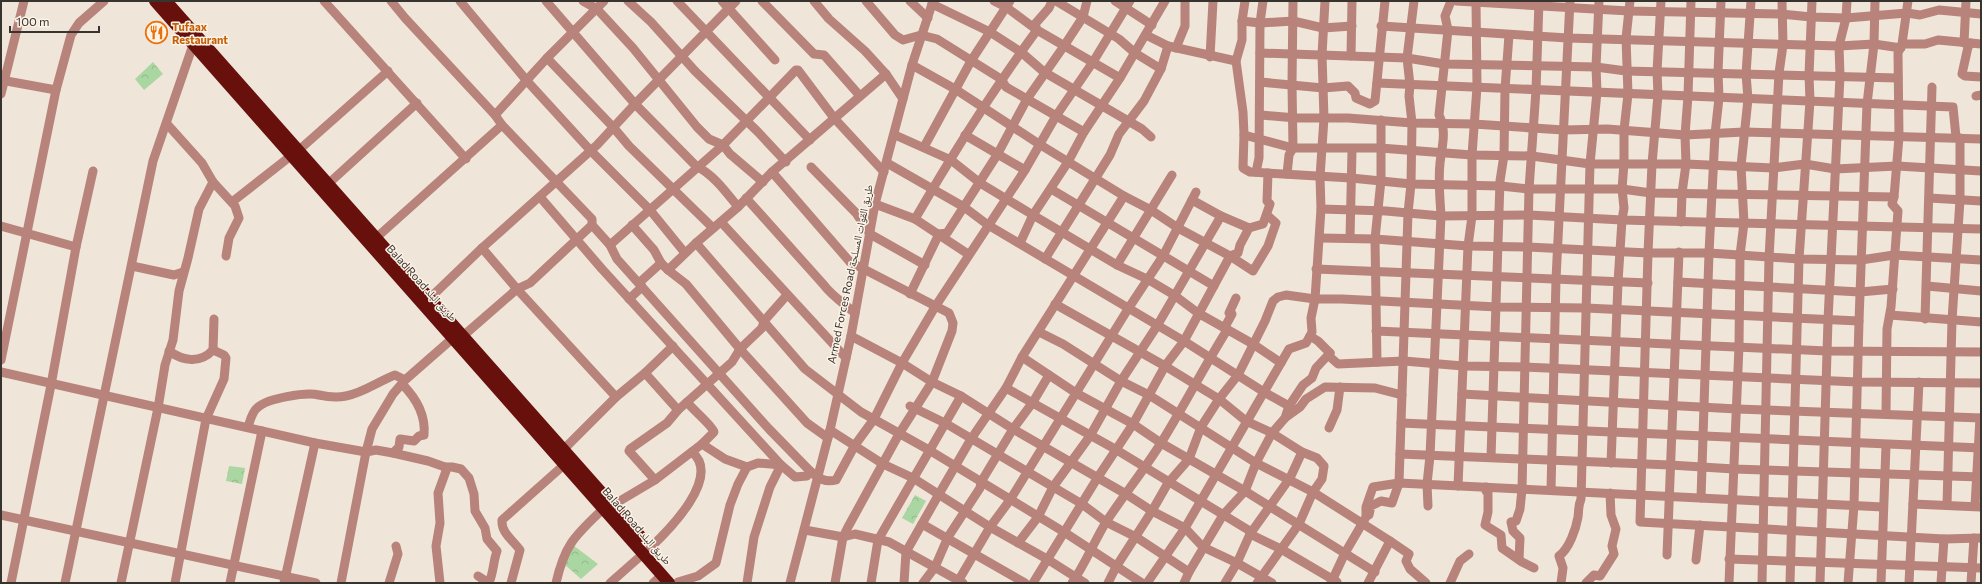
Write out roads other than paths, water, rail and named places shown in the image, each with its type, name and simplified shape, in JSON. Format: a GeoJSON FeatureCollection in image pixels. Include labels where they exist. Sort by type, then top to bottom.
{"type":"FeatureCollection","features":[{"type":"Feature","properties":{"kind":"highway","name":"Balad Road طريق البلد"},"geometry":{"type":"LineString","coordinates":[[155,1],[295,153],[328,184],[430,298],[458,337],[564,449],[609,507],[647,550],[668,581]]}},
{"type":"Feature","properties":{"kind":"highway","name":"Balad Road طريق البلد"},"geometry":{"type":"LineString","coordinates":[[166,1],[295,153],[458,337],[565,464],[609,507]]}},
{"type":"Feature","properties":{"kind":"highway","name":"Balad Road طريق البلد"},"geometry":{"type":"LineString","coordinates":[[647,550],[668,581]]}},
{"type":"Feature","properties":{"kind":"street"},"geometry":{"type":"LineString","coordinates":[[1,94],[2,80],[24,1]]}},
{"type":"Feature","properties":{"kind":"street"},"geometry":{"type":"LineString","coordinates":[[1,360],[56,90],[71,35],[79,23],[104,1]]}},
{"type":"Feature","properties":{"kind":"street"},"geometry":{"type":"LineString","coordinates":[[324,1],[466,159]]}},
{"type":"Feature","properties":{"kind":"street"},"geometry":{"type":"LineString","coordinates":[[391,1],[495,115],[502,125],[592,219],[592,225],[610,244],[617,259],[719,373],[814,475],[827,481],[836,480],[855,445],[874,419],[902,363],[935,307],[968,254],[1007,199],[1056,116],[1093,62],[1109,33],[1128,4]]}},
{"type":"Feature","properties":{"kind":"street"},"geometry":{"type":"LineString","coordinates":[[460,1],[527,81],[590,150],[650,210],[685,253]]}},
{"type":"Feature","properties":{"kind":"street"},"geometry":{"type":"LineString","coordinates":[[546,1],[635,104],[696,166],[704,170],[719,184],[738,207]]}},
{"type":"Feature","properties":{"kind":"street"},"geometry":{"type":"LineString","coordinates":[[583,1],[597,8],[633,48],[701,131],[709,139],[723,144],[730,154],[763,182]]}},
{"type":"Feature","properties":{"kind":"street"},"geometry":{"type":"LineString","coordinates":[[495,115],[547,58],[604,1]]}},
{"type":"Feature","properties":{"kind":"street"},"geometry":{"type":"LineString","coordinates":[[628,1],[683,56],[695,71],[786,162]]}},
{"type":"Feature","properties":{"kind":"street"},"geometry":{"type":"LineString","coordinates":[[677,1],[810,140]]}},
{"type":"Feature","properties":{"kind":"street"},"geometry":{"type":"LineString","coordinates":[[722,1],[775,60]]}},
{"type":"Feature","properties":{"kind":"street"},"geometry":{"type":"LineString","coordinates":[[430,298],[482,248],[597,145],[736,1]]}},
{"type":"Feature","properties":{"kind":"street"},"geometry":{"type":"LineString","coordinates":[[762,1],[814,54],[819,56],[824,55],[860,96]]}},
{"type":"Feature","properties":{"kind":"street"},"geometry":{"type":"LineString","coordinates":[[866,1],[895,36],[903,40],[921,35],[937,39],[1001,79],[1006,87],[1084,132]]}},
{"type":"Feature","properties":{"kind":"street"},"geometry":{"type":"LineString","coordinates":[[910,1],[928,18]]}},
{"type":"Feature","properties":{"kind":"street"},"geometry":{"type":"LineString","coordinates":[[994,1],[1008,4],[1037,30],[1120,78]]}},
{"type":"Feature","properties":{"kind":"street"},"geometry":{"type":"LineString","coordinates":[[1037,30],[1035,24],[1049,8],[1052,1]]}},
{"type":"Feature","properties":{"kind":"street"},"geometry":{"type":"LineString","coordinates":[[1056,1],[1109,33],[1135,53],[1161,69]]}},
{"type":"Feature","properties":{"kind":"street"},"geometry":{"type":"LineString","coordinates":[[939,234],[947,232],[980,183],[1027,99],[1083,17],[1087,1]]}},
{"type":"Feature","properties":{"kind":"street"},"geometry":{"type":"LineString","coordinates":[[1115,1],[1128,4],[1152,24]]}},
{"type":"Feature","properties":{"kind":"street"},"geometry":{"type":"LineString","coordinates":[[1020,243],[1033,216],[1068,162],[1084,132],[1120,78],[1165,1]]}},
{"type":"Feature","properties":{"kind":"street"},"geometry":{"type":"LineString","coordinates":[[1045,259],[1096,178],[1119,134],[1130,122],[1144,101],[1172,47],[1185,26],[1185,1]]}},
{"type":"Feature","properties":{"kind":"street"},"geometry":{"type":"LineString","coordinates":[[1210,57],[1213,1]]}},
{"type":"Feature","properties":{"kind":"street"},"geometry":{"type":"LineString","coordinates":[[1245,1],[1242,21],[1242,40],[1236,61],[1244,135],[1243,168],[1245,170],[1320,177],[1381,180],[1411,184],[1529,188],[1622,189],[1651,193],[1834,196],[1864,198],[1894,197]]}},
{"type":"Feature","properties":{"kind":"street"},"geometry":{"type":"LineString","coordinates":[[1256,172],[1259,158],[1258,140],[1261,115],[1260,23],[1263,1]]}},
{"type":"Feature","properties":{"kind":"street"},"geometry":{"type":"LineString","coordinates":[[1287,174],[1289,155],[1293,148],[1293,1]]}},
{"type":"Feature","properties":{"kind":"street"},"geometry":{"type":"LineString","coordinates":[[1147,583],[1185,528],[1231,446],[1289,349],[1306,343],[1312,332],[1311,318],[1315,299],[1316,269],[1320,238],[1320,177],[1324,118],[1322,55],[1325,1]]}},
{"type":"Feature","properties":{"kind":"street"},"geometry":{"type":"LineString","coordinates":[[1351,56],[1352,1]]}},
{"type":"Feature","properties":{"kind":"street"},"geometry":{"type":"LineString","coordinates":[[1260,82],[1323,88],[1348,86],[1355,93],[1356,98],[1370,104],[1374,101],[1377,83],[1381,26],[1385,1]]}},
{"type":"Feature","properties":{"kind":"street"},"geometry":{"type":"LineString","coordinates":[[1006,388],[1115,449],[1168,483],[1250,531],[1250,534],[1281,549],[1334,582],[1345,553],[1369,514],[1371,506],[1381,501],[1392,503],[1399,483],[1408,213],[1411,184],[1412,123],[1408,96],[1410,85],[1407,58],[1412,28],[1414,1]]}},
{"type":"Feature","properties":{"kind":"street"},"geometry":{"type":"LineString","coordinates":[[1428,506],[1427,484],[1430,456],[1441,216],[1439,185],[1440,161],[1443,153],[1443,123],[1439,115],[1448,30],[1446,16],[1451,1]]}},
{"type":"Feature","properties":{"kind":"street"},"geometry":{"type":"LineString","coordinates":[[1456,1],[1598,4],[1629,11],[1661,6],[1691,12],[1720,14],[1751,13],[1846,18],[1907,13],[1920,15],[1939,5],[1965,13],[1981,14]]}},
{"type":"Feature","properties":{"kind":"street"},"geometry":{"type":"LineString","coordinates":[[1611,463],[1618,282],[1624,208],[1622,189],[1624,130],[1628,94],[1626,38],[1630,1]]}},
{"type":"Feature","properties":{"kind":"street"},"geometry":{"type":"LineString","coordinates":[[1681,222],[1682,193],[1686,164],[1685,135],[1688,96],[1691,1]]}},
{"type":"Feature","properties":{"kind":"street"},"geometry":{"type":"LineString","coordinates":[[1701,498],[1709,253],[1715,166],[1715,134],[1719,98],[1718,72],[1721,1]]}},
{"type":"Feature","properties":{"kind":"street"},"geometry":{"type":"LineString","coordinates":[[1729,583],[1737,409],[1740,255],[1744,223],[1741,166],[1748,99],[1746,74],[1751,1]]}},
{"type":"Feature","properties":{"kind":"street"},"geometry":{"type":"LineString","coordinates":[[1762,583],[1768,287],[1773,168],[1778,100],[1778,74],[1783,45],[1781,14],[1782,1]]}},
{"type":"Feature","properties":{"kind":"street"},"geometry":{"type":"LineString","coordinates":[[1790,583],[1792,562],[1792,502],[1795,441],[1799,259],[1810,101],[1809,74],[1812,1]]}},
{"type":"Feature","properties":{"kind":"street"},"geometry":{"type":"LineString","coordinates":[[1820,583],[1830,260],[1840,76],[1839,46],[1846,18],[1847,1]]}},
{"type":"Feature","properties":{"kind":"street"},"geometry":{"type":"LineString","coordinates":[[1848,583],[1853,534],[1867,104],[1874,44],[1875,1]]}},
{"type":"Feature","properties":{"kind":"street"},"geometry":{"type":"LineString","coordinates":[[1886,414],[1885,352],[1890,315],[1898,211],[1892,204],[1894,197],[1899,137],[1898,54],[1901,46],[1908,1]]}},
{"type":"Feature","properties":{"kind":"street"},"geometry":{"type":"LineString","coordinates":[[1966,1],[1965,13],[1968,47],[1962,74],[1965,76],[1981,77]]}},
{"type":"Feature","properties":{"kind":"street"},"geometry":{"type":"LineString","coordinates":[[933,2],[990,32],[1021,52],[1044,72],[1142,128],[1151,137]]}},
{"type":"Feature","properties":{"kind":"street","name":"Armed Forces Road طريق القوات المسلحة"},"geometry":{"type":"LineString","coordinates":[[790,583],[805,530],[814,475],[829,434],[838,395],[864,269],[875,204],[895,135],[912,65],[933,2]]}},
{"type":"Feature","properties":{"kind":"street"},"geometry":{"type":"LineString","coordinates":[[1458,486],[1468,246],[1472,216],[1472,155],[1478,64],[1476,2]]}},
{"type":"Feature","properties":{"kind":"street"},"geometry":{"type":"LineString","coordinates":[[819,3],[829,19],[865,51],[886,74],[903,99]]}},
{"type":"Feature","properties":{"kind":"street"},"geometry":{"type":"LineString","coordinates":[[1519,559],[1520,538],[1514,531],[1511,522],[1516,521],[1519,514],[1522,489],[1522,428],[1528,278],[1529,188],[1536,90],[1539,3]]}},
{"type":"Feature","properties":{"kind":"street"},"geometry":{"type":"LineString","coordinates":[[924,147],[971,61],[1008,4]]}},
{"type":"Feature","properties":{"kind":"street"},"geometry":{"type":"LineString","coordinates":[[1551,490],[1556,280],[1561,218],[1563,130],[1567,91],[1566,67],[1570,4]]}},
{"type":"Feature","properties":{"kind":"street"},"geometry":{"type":"LineString","coordinates":[[1561,583],[1563,568],[1559,556],[1568,545],[1577,522],[1581,492],[1583,370],[1590,218],[1589,189],[1597,92],[1596,67],[1598,4]]}},
{"type":"Feature","properties":{"kind":"street"},"geometry":{"type":"LineString","coordinates":[[1661,6],[1658,95],[1652,164],[1651,220],[1648,252],[1640,522],[1944,539],[1978,538],[1977,568],[1971,583]]}},
{"type":"Feature","properties":{"kind":"street"},"geometry":{"type":"LineString","coordinates":[[1242,21],[1260,23],[1293,22],[1323,28],[1352,26]]}},
{"type":"Feature","properties":{"kind":"street"},"geometry":{"type":"LineString","coordinates":[[1381,26],[1568,38],[1690,40],[1783,45],[1810,44],[1839,46],[1874,44],[1901,46],[1925,44],[1938,40],[1981,44]]}},
{"type":"Feature","properties":{"kind":"street"},"geometry":{"type":"LineString","coordinates":[[915,219],[965,135],[1001,79],[1037,30]]}},
{"type":"Feature","properties":{"kind":"street"},"geometry":{"type":"LineString","coordinates":[[1146,35],[1172,47],[1210,57],[1236,61]]}},
{"type":"Feature","properties":{"kind":"street"},"geometry":{"type":"LineString","coordinates":[[1491,457],[1501,186],[1504,155],[1505,89],[1509,35]]}},
{"type":"Feature","properties":{"kind":"street"},"geometry":{"type":"LineString","coordinates":[[65,583],[153,161],[194,44]]}},
{"type":"Feature","properties":{"kind":"street"},"geometry":{"type":"LineString","coordinates":[[1260,52],[1293,55],[1407,58],[1444,64],[1507,64],[1596,67],[1626,71],[1809,74],[1898,78]]}},
{"type":"Feature","properties":{"kind":"street"},"geometry":{"type":"LineString","coordinates":[[547,58],[613,127],[629,146],[713,228]]}},
{"type":"Feature","properties":{"kind":"street"},"geometry":{"type":"LineString","coordinates":[[912,65],[955,89],[1012,127],[1124,196],[1152,210],[1178,228],[1230,256],[1253,272],[1268,246],[1276,223],[1267,215]]}},
{"type":"Feature","properties":{"kind":"street"},"geometry":{"type":"LineString","coordinates":[[610,244],[650,210],[672,187],[723,144],[796,70],[800,70],[834,118],[885,168],[932,189],[964,207],[988,225],[1184,341],[1264,392],[1289,406]]}},
{"type":"Feature","properties":{"kind":"street"},"geometry":{"type":"LineString","coordinates":[[232,202],[295,153],[388,71]]}},
{"type":"Feature","properties":{"kind":"street"},"geometry":{"type":"LineString","coordinates":[[668,270],[696,243],[738,207],[772,172],[786,162],[834,118],[886,74]]}},
{"type":"Feature","properties":{"kind":"street"},"geometry":{"type":"LineString","coordinates":[[2,80],[56,90]]}},
{"type":"Feature","properties":{"kind":"street"},"geometry":{"type":"LineString","coordinates":[[1377,83],[1953,107],[1958,138],[1960,200],[1952,320],[1947,505]]}},
{"type":"Feature","properties":{"kind":"street"},"geometry":{"type":"LineString","coordinates":[[1925,319],[1932,87]]}},
{"type":"Feature","properties":{"kind":"street"},"geometry":{"type":"LineString","coordinates":[[328,184],[417,103]]}},
{"type":"Feature","properties":{"kind":"street"},"geometry":{"type":"LineString","coordinates":[[1261,115],[1381,120],[1412,123],[1474,124],[1563,130],[1624,130],[1685,135],[1744,132],[1981,139]]}},
{"type":"Feature","properties":{"kind":"street"},"geometry":{"type":"LineString","coordinates":[[1377,362],[1375,239],[1379,212],[1381,180],[1381,120]]}},
{"type":"Feature","properties":{"kind":"street"},"geometry":{"type":"LineString","coordinates":[[167,124],[202,163],[213,182],[232,202],[239,218],[229,238],[226,256]]}},
{"type":"Feature","properties":{"kind":"street"},"geometry":{"type":"LineString","coordinates":[[376,238],[466,159],[502,125]]}},
{"type":"Feature","properties":{"kind":"street"},"geometry":{"type":"LineString","coordinates":[[895,135],[951,160],[980,183],[1033,216],[1117,266],[1147,279],[1174,295],[1198,313],[1253,344],[1281,363]]}},
{"type":"Feature","properties":{"kind":"street"},"geometry":{"type":"LineString","coordinates":[[965,135],[1025,170]]}},
{"type":"Feature","properties":{"kind":"street"},"geometry":{"type":"LineString","coordinates":[[1244,135],[1258,140],[1293,148],[1352,150],[1380,148],[1472,155],[1532,156],[1590,164],[1686,164],[1773,168],[1805,164],[1835,169],[1897,166],[1981,171]]}},
{"type":"Feature","properties":{"kind":"street"},"geometry":{"type":"LineString","coordinates":[[1350,238],[1349,209],[1352,150]]}},
{"type":"Feature","properties":{"kind":"street"},"geometry":{"type":"LineString","coordinates":[[811,167],[856,213],[870,234],[925,265]]}},
{"type":"Feature","properties":{"kind":"street"},"geometry":{"type":"LineString","coordinates":[[11,583],[51,385],[76,247],[93,171]]}},
{"type":"Feature","properties":{"kind":"street"},"geometry":{"type":"LineString","coordinates":[[772,172],[847,259],[910,294],[949,313],[953,323],[950,338],[932,382],[912,408],[900,434],[843,537],[835,583]]}},
{"type":"Feature","properties":{"kind":"street"},"geometry":{"type":"LineString","coordinates":[[805,530],[843,537],[855,534],[889,542],[960,582],[990,527],[1010,500],[1044,446],[1060,417],[1163,256],[1194,196],[1221,216],[1249,228],[1264,224],[1270,204],[1267,201],[1268,173]]}},
{"type":"Feature","properties":{"kind":"street"},"geometry":{"type":"LineString","coordinates":[[1117,266],[1172,175]]}},
{"type":"Feature","properties":{"kind":"street"},"geometry":{"type":"LineString","coordinates":[[121,583],[158,408],[165,365],[173,340],[178,291],[188,258],[198,209],[213,182]]}},
{"type":"Feature","properties":{"kind":"street"},"geometry":{"type":"LineString","coordinates":[[1052,188],[1163,256],[1190,270],[1214,286]]}},
{"type":"Feature","properties":{"kind":"street"},"geometry":{"type":"LineString","coordinates":[[540,196],[576,240],[628,299],[794,478],[814,475]]}},
{"type":"Feature","properties":{"kind":"street"},"geometry":{"type":"LineString","coordinates":[[904,583],[906,552],[971,439],[1006,388],[1022,357],[1124,196]]}},
{"type":"Feature","properties":{"kind":"street"},"geometry":{"type":"LineString","coordinates":[[746,198],[832,296],[839,299],[855,313]]}},
{"type":"Feature","properties":{"kind":"street"},"geometry":{"type":"LineString","coordinates":[[1929,198],[1981,201]]}},
{"type":"Feature","properties":{"kind":"street"},"geometry":{"type":"LineString","coordinates":[[875,204],[915,219],[968,254]]}},
{"type":"Feature","properties":{"kind":"street"},"geometry":{"type":"LineString","coordinates":[[1321,209],[1349,209],[1379,212],[1386,210],[1441,216],[1529,215],[1561,218],[1681,222],[1862,227],[1928,226],[1981,229]]}},
{"type":"Feature","properties":{"kind":"street"},"geometry":{"type":"LineString","coordinates":[[1018,543],[1038,517],[1053,487],[1090,436],[1121,381],[1141,353],[1221,216]]}},
{"type":"Feature","properties":{"kind":"street"},"geometry":{"type":"LineString","coordinates":[[721,222],[846,358]]}},
{"type":"Feature","properties":{"kind":"street"},"geometry":{"type":"LineString","coordinates":[[341,583],[366,452],[372,429],[393,394],[403,382],[517,289],[530,283],[592,225]]}},
{"type":"Feature","properties":{"kind":"street"},"geometry":{"type":"LineString","coordinates":[[632,225],[654,250],[661,263],[686,284],[740,349],[807,423],[855,445],[883,464],[913,478],[990,527],[1047,559],[1074,580],[1085,583]]}},
{"type":"Feature","properties":{"kind":"street"},"geometry":{"type":"LineString","coordinates":[[1,226],[76,247]]}},
{"type":"Feature","properties":{"kind":"street"},"geometry":{"type":"LineString","coordinates":[[1033,583],[1115,449],[1133,424],[1165,366],[1184,341],[1230,256],[1238,253],[1240,245],[1249,228]]}},
{"type":"Feature","properties":{"kind":"street"},"geometry":{"type":"LineString","coordinates":[[910,294],[939,234]]}},
{"type":"Feature","properties":{"kind":"street"},"geometry":{"type":"LineString","coordinates":[[1320,238],[1375,239],[1468,246],[1709,253],[1799,259],[1861,260],[1894,255],[1981,260]]}},
{"type":"Feature","properties":{"kind":"street"},"geometry":{"type":"LineString","coordinates":[[696,243],[805,369],[838,395],[874,419],[930,450],[1064,532],[1142,583]]}},
{"type":"Feature","properties":{"kind":"street"},"geometry":{"type":"LineString","coordinates":[[482,248],[517,289],[616,397]]}},
{"type":"Feature","properties":{"kind":"street"},"geometry":{"type":"LineString","coordinates":[[1667,555],[1680,252]]}},
{"type":"Feature","properties":{"kind":"street"},"geometry":{"type":"LineString","coordinates":[[642,287],[640,282],[661,263]]}},
{"type":"Feature","properties":{"kind":"street"},"geometry":{"type":"LineString","coordinates":[[132,266],[174,275],[183,272]]}},
{"type":"Feature","properties":{"kind":"street"},"geometry":{"type":"LineString","coordinates":[[1316,269],[1556,280],[1588,280],[1648,284]]}},
{"type":"Feature","properties":{"kind":"street"},"geometry":{"type":"LineString","coordinates":[[1678,282],[1860,292],[1892,289]]}},
{"type":"Feature","properties":{"kind":"street"},"geometry":{"type":"LineString","coordinates":[[1926,286],[1981,291]]}},
{"type":"Feature","properties":{"kind":"street"},"geometry":{"type":"LineString","coordinates":[[628,299],[642,287]]}},
{"type":"Feature","properties":{"kind":"street"},"geometry":{"type":"LineString","coordinates":[[1108,583],[1116,567],[1136,537],[1168,483],[1189,459],[1201,427],[1219,399],[1238,375],[1265,321],[1273,301],[1286,294],[1315,299],[1406,302],[1466,306],[1586,308],[1768,316],[1859,322]]}},
{"type":"Feature","properties":{"kind":"street"},"geometry":{"type":"LineString","coordinates":[[655,480],[629,452],[630,448],[667,423],[678,410],[732,362],[740,349],[762,328],[764,321],[787,295]]}},
{"type":"Feature","properties":{"kind":"street"},"geometry":{"type":"LineString","coordinates":[[1074,580],[1106,522],[1144,468],[1196,385],[1227,330],[1226,325],[1232,314],[1229,312],[1236,298]]}},
{"type":"Feature","properties":{"kind":"street"},"geometry":{"type":"LineString","coordinates":[[1055,304],[1165,366],[1219,399],[1246,421],[1272,433],[1302,452],[1317,458],[1324,466],[1322,480],[1313,492],[1300,524],[1259,580]]}},
{"type":"Feature","properties":{"kind":"street"},"geometry":{"type":"LineString","coordinates":[[1890,315],[1925,319],[1981,322]]}},
{"type":"Feature","properties":{"kind":"street"},"geometry":{"type":"LineString","coordinates":[[213,350],[214,319]]}},
{"type":"Feature","properties":{"kind":"street"},"geometry":{"type":"LineString","coordinates":[[1376,331],[1554,340],[1739,346],[1797,350],[1858,352],[1981,352]]}},
{"type":"Feature","properties":{"kind":"street"},"geometry":{"type":"LineString","coordinates":[[1039,332],[1095,364],[1121,381],[1148,395],[1256,462],[1290,478],[1364,520],[1409,554],[1406,560],[1410,569],[1426,583]]}},
{"type":"Feature","properties":{"kind":"street"},"geometry":{"type":"LineString","coordinates":[[851,336],[902,363],[932,382],[961,396],[1013,429],[1098,477],[1152,511],[1185,528],[1203,547],[1237,563],[1259,580],[1272,583]]}},
{"type":"Feature","properties":{"kind":"street"},"geometry":{"type":"LineString","coordinates":[[1310,336],[1318,341],[1330,353],[1329,356],[1332,361],[1338,364],[1404,362],[1463,366],[1524,367],[1826,381],[1886,383],[1981,383]]}},
{"type":"Feature","properties":{"kind":"street"},"geometry":{"type":"LineString","coordinates":[[564,449],[616,397],[645,373],[673,346]]}},
{"type":"Feature","properties":{"kind":"street"},"geometry":{"type":"LineString","coordinates":[[169,351],[175,355],[192,360],[198,359],[213,350]]}},
{"type":"Feature","properties":{"kind":"street"},"geometry":{"type":"LineString","coordinates":[[175,583],[206,419],[224,379],[227,360],[224,355],[213,350]]}},
{"type":"Feature","properties":{"kind":"street"},"geometry":{"type":"LineString","coordinates":[[1285,418],[1289,406],[1303,385],[1312,378],[1316,368],[1330,353]]}},
{"type":"Feature","properties":{"kind":"street"},"geometry":{"type":"LineString","coordinates":[[1022,357],[1076,393],[1133,424],[1189,459],[1300,524],[1375,572]]}},
{"type":"Feature","properties":{"kind":"street"},"geometry":{"type":"LineString","coordinates":[[1,372],[51,385],[104,394],[158,408],[315,443],[366,452],[376,450],[393,453],[428,460],[445,467],[456,467],[461,469],[470,480],[475,500],[475,512],[485,528],[487,539],[497,551],[493,559],[494,567],[489,583],[478,576]]}},
{"type":"Feature","properties":{"kind":"street"},"geometry":{"type":"LineString","coordinates":[[645,373],[678,410]]}},
{"type":"Feature","properties":{"kind":"street"},"geometry":{"type":"LineString","coordinates":[[248,427],[258,406],[276,399],[309,394],[319,395],[326,398],[344,397],[395,375],[416,398],[423,420],[424,435],[419,436],[414,441],[400,439],[399,447],[393,453]]}},
{"type":"Feature","properties":{"kind":"street"},"geometry":{"type":"LineString","coordinates":[[923,583],[935,567],[948,537],[980,488],[981,482],[1013,429],[1033,402],[1049,375]]}},
{"type":"Feature","properties":{"kind":"street"},"geometry":{"type":"LineString","coordinates":[[1909,583],[1919,382]]}},
{"type":"Feature","properties":{"kind":"street"},"geometry":{"type":"LineString","coordinates":[[1184,583],[1188,572],[1223,515],[1244,491],[1256,462],[1272,433],[1285,418],[1319,389],[1325,387],[1340,386],[1375,388],[1402,394]]}},
{"type":"Feature","properties":{"kind":"street"},"geometry":{"type":"LineString","coordinates":[[1329,428],[1337,410],[1340,386]]}},
{"type":"Feature","properties":{"kind":"street"},"geometry":{"type":"LineString","coordinates":[[1462,394],[1523,396],[1737,409],[1980,418],[1978,506],[1913,504]]}},
{"type":"Feature","properties":{"kind":"street"},"geometry":{"type":"LineString","coordinates":[[871,583],[878,540],[961,396]]}},
{"type":"Feature","properties":{"kind":"street"},"geometry":{"type":"LineString","coordinates":[[556,583],[561,564],[568,547],[579,533],[609,507],[655,480],[702,444],[714,432],[713,427],[693,410],[687,402]]}},
{"type":"Feature","properties":{"kind":"street"},"geometry":{"type":"LineString","coordinates":[[912,408],[945,423],[1082,504],[1106,522],[1136,537],[1188,572]]}},
{"type":"Feature","properties":{"kind":"street"},"geometry":{"type":"LineString","coordinates":[[1401,423],[1980,448]]}},
{"type":"Feature","properties":{"kind":"street"},"geometry":{"type":"LineString","coordinates":[[230,583],[262,431]]}},
{"type":"Feature","properties":{"kind":"street"},"geometry":{"type":"LineString","coordinates":[[284,580],[315,443]]}},
{"type":"Feature","properties":{"kind":"street"},"geometry":{"type":"LineString","coordinates":[[702,444],[725,459],[748,467]]}},
{"type":"Feature","properties":{"kind":"street"},"geometry":{"type":"LineString","coordinates":[[1881,583],[1886,445]]}},
{"type":"Feature","properties":{"kind":"street"},"geometry":{"type":"LineString","coordinates":[[610,583],[647,550],[685,508],[699,487],[701,476],[699,460],[692,452]]}},
{"type":"Feature","properties":{"kind":"street"},"geometry":{"type":"LineString","coordinates":[[1225,583],[1237,563],[1250,534],[1290,478],[1302,452]]}},
{"type":"Feature","properties":{"kind":"street"},"geometry":{"type":"LineString","coordinates":[[1400,454],[1522,458],[1734,469],[1979,477]]}},
{"type":"Feature","properties":{"kind":"street"},"geometry":{"type":"LineString","coordinates":[[668,581],[698,576],[716,562],[730,505],[738,484],[748,467],[758,463],[781,464]]}},
{"type":"Feature","properties":{"kind":"street"},"geometry":{"type":"LineString","coordinates":[[511,583],[520,550],[503,531],[501,527],[502,520],[565,464]]}},
{"type":"Feature","properties":{"kind":"street"},"geometry":{"type":"LineString","coordinates":[[748,583],[754,537],[770,487],[781,464]]}},
{"type":"Feature","properties":{"kind":"street"},"geometry":{"type":"LineString","coordinates":[[440,583],[436,546],[440,523],[438,494],[446,471],[445,467]]}},
{"type":"Feature","properties":{"kind":"street"},"geometry":{"type":"LineString","coordinates":[[1364,520],[1366,507],[1373,487],[1399,483],[1883,507]]}},
{"type":"Feature","properties":{"kind":"street"},"geometry":{"type":"LineString","coordinates":[[1486,487],[1486,491],[1488,491],[1488,507],[1485,525],[1501,534],[1502,548],[1522,562],[1534,568]]}},
{"type":"Feature","properties":{"kind":"street"},"geometry":{"type":"LineString","coordinates":[[1586,583],[1596,574],[1600,576],[1614,554],[1612,546],[1616,528],[1611,515],[1610,493]]}},
{"type":"Feature","properties":{"kind":"street"},"geometry":{"type":"LineString","coordinates":[[1,515],[234,565],[284,580],[316,583]]}},
{"type":"Feature","properties":{"kind":"street"},"geometry":{"type":"LineString","coordinates":[[922,524],[948,537],[1025,583]]}},
{"type":"Feature","properties":{"kind":"street"},"geometry":{"type":"LineString","coordinates":[[1696,560],[1700,525]]}},
{"type":"Feature","properties":{"kind":"street"},"geometry":{"type":"LineString","coordinates":[[1941,583],[1944,539]]}},
{"type":"Feature","properties":{"kind":"street"},"geometry":{"type":"LineString","coordinates":[[1368,583],[1390,541]]}},
{"type":"Feature","properties":{"kind":"street"},"geometry":{"type":"LineString","coordinates":[[389,583],[398,554],[396,546]]}},
{"type":"Feature","properties":{"kind":"street"},"geometry":{"type":"LineString","coordinates":[[1450,583],[1460,561],[1469,554]]}},
{"type":"Feature","properties":{"kind":"street"},"geometry":{"type":"LineString","coordinates":[[1729,559],[1977,568]]}},
{"type":"Feature","properties":{"kind":"place","name":"Tufaax Restaurant"},"geometry":{"type":"Point","coordinates":[156,33]}}]}
